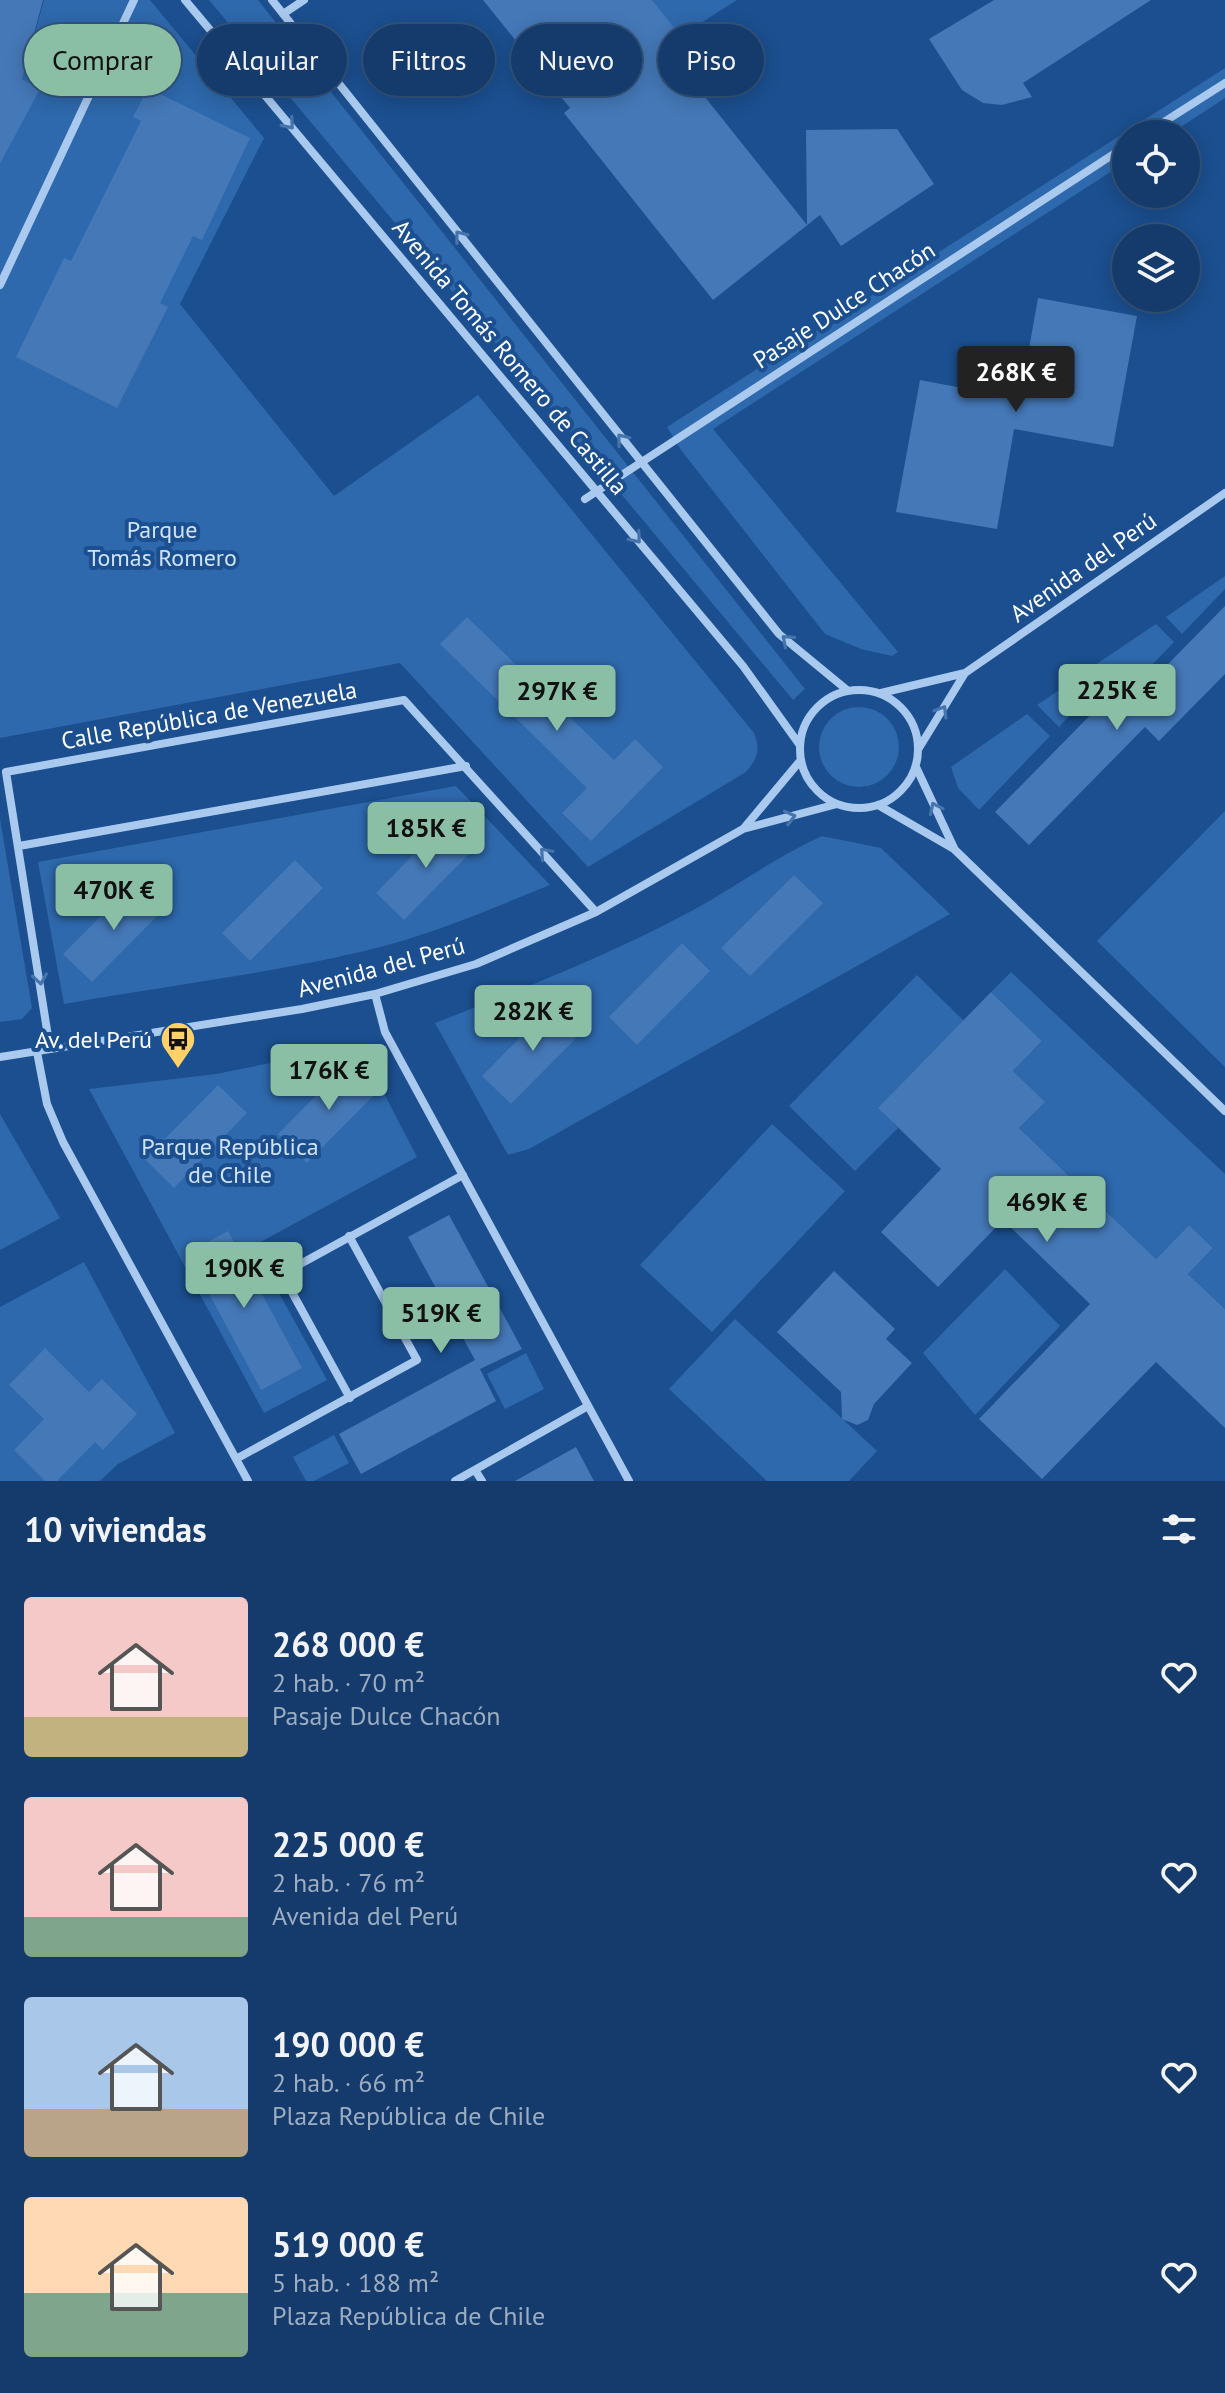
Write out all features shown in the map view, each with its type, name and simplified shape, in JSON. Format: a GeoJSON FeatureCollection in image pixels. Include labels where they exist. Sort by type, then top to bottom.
{"type":"FeatureCollection","features":[{"type":"Feature","properties":{"kind":"street"},"geometry":{"type":"LineString","coordinates":[[0,285],[134,0]]}},
{"type":"Feature","properties":{"kind":"street","name":"Avenida Tomás Romero de Castilla"},"geometry":{"type":"LineString","coordinates":[[185,0],[743,666],[799,744]]}},
{"type":"Feature","properties":{"kind":"street","name":"Avenida Tomás Romero de Castilla"},"geometry":{"type":"LineString","coordinates":[[272,0],[779,634],[847,690]]}},
{"type":"Feature","properties":{"kind":"street"},"geometry":{"type":"LineString","coordinates":[[283,14],[304,0]]}},
{"type":"Feature","properties":{"kind":"street"},"geometry":{"type":"LineString","coordinates":[[1167,120],[1225,83]]}},
{"type":"Feature","properties":{"kind":"street","name":"Pasaje Dulce Chacón"},"geometry":{"type":"LineString","coordinates":[[585,499],[1112,155]]}},
{"type":"Feature","properties":{"kind":"street","name":"Avenida del Perú"},"geometry":{"type":"LineString","coordinates":[[881,693],[965,673],[1223,497]]}},
{"type":"Feature","properties":{"kind":"street","name":"Avenida del Perú"},"geometry":{"type":"LineString","coordinates":[[919,749],[965,673]]}},
{"type":"Feature","properties":{"kind":"street"},"geometry":{"type":"LineString","coordinates":[[847,690],[881,693],[908,715],[919,749],[916,767],[908,784],[895,797],[878,805],[857,808],[837,804],[820,794],[807,780],[800,761],[799,744],[804,725],[814,709],[829,697],[847,690]]}},
{"type":"Feature","properties":{"kind":"street","name":"Calle República de Venezuela"},"geometry":{"type":"LineString","coordinates":[[50,1049],[6,772],[404,700],[596,912]]}},
{"type":"Feature","properties":{"kind":"street","name":"Avenida del Perú"},"geometry":{"type":"LineString","coordinates":[[743,829],[800,761]]}},
{"type":"Feature","properties":{"kind":"street"},"geometry":{"type":"LineString","coordinates":[[19,846],[466,766]]}},
{"type":"Feature","properties":{"kind":"street"},"geometry":{"type":"LineString","coordinates":[[916,767],[954,849]]}},
{"type":"Feature","properties":{"kind":"street","name":"Avenida del Perú"},"geometry":{"type":"LineString","coordinates":[[0,1057],[226,1023],[375,994],[476,964],[596,912],[743,829],[837,804]]}},
{"type":"Feature","properties":{"kind":"street"},"geometry":{"type":"LineString","coordinates":[[878,805],[954,849],[1225,1111]]}},
{"type":"Feature","properties":{"kind":"street"},"geometry":{"type":"LineString","coordinates":[[375,994],[385,1032],[629,1481]]}},
{"type":"Feature","properties":{"kind":"street"},"geometry":{"type":"LineString","coordinates":[[37,1052],[47,1104],[63,1142],[248,1481]]}},
{"type":"Feature","properties":{"kind":"street"},"geometry":{"type":"LineString","coordinates":[[350,1398],[282,1274],[463,1175]]}},
{"type":"Feature","properties":{"kind":"street"},"geometry":{"type":"LineString","coordinates":[[236,1459],[417,1360],[349,1236]]}},
{"type":"Feature","properties":{"kind":"street"},"geometry":{"type":"LineString","coordinates":[[455,1481],[588,1406]]}},
{"type":"Feature","properties":{"kind":"street"},"geometry":{"type":"LineString","coordinates":[[475,1470],[482,1481]]}},
{"type":"Feature","properties":{"kind":"green space","name":"Parque Tomás Romero"},"geometry":{"type":"Polygon","coordinates":[[[44,0],[150,0],[170,24],[37,24],[44,0]]]}},
{"type":"Feature","properties":{"kind":"green space"},"geometry":{"type":"Polygon","coordinates":[[[209,0],[258,0],[277,24],[229,24],[209,0]]]}},
{"type":"Feature","properties":{"kind":"green space"},"geometry":{"type":"Polygon","coordinates":[[[644,0],[737,0],[699,24],[659,24],[644,0]]]}},
{"type":"Feature","properties":{"kind":"green space","name":"Parque Tomás Romero"},"geometry":{"type":"Polygon","coordinates":[[[181,38],[197,57],[197,96],[229,96],[264,138],[180,304],[334,496],[478,395],[754,733],[757,754],[746,772],[588,867],[400,663],[0,738],[0,164],[35,96],[181,96],[181,38]]]}},
{"type":"Feature","properties":{"kind":"green space"},"geometry":{"type":"Polygon","coordinates":[[[1225,68],[1225,98],[1191,120],[1144,120],[1225,68]]]}},
{"type":"Feature","properties":{"kind":"green space"},"geometry":{"type":"Polygon","coordinates":[[[289,96],[334,96],[805,689],[793,700],[289,96]]]}},
{"type":"Feature","properties":{"kind":"green space"},"geometry":{"type":"Polygon","coordinates":[[[1112,141],[1112,171],[713,429],[898,652],[892,656],[861,649],[825,634],[681,450],[667,427],[1112,141]]]}},
{"type":"Feature","properties":{"kind":"green space"},"geometry":{"type":"Polygon","coordinates":[[[1225,576],[1225,589],[1182,634],[1166,617],[1225,576]]]}},
{"type":"Feature","properties":{"kind":"green space"},"geometry":{"type":"Polygon","coordinates":[[[1156,624],[1174,642],[1125,693],[1095,665],[1156,624]]]}},
{"type":"Feature","properties":{"kind":"green space"},"geometry":{"type":"Polygon","coordinates":[[[1086,672],[1099,684],[1059,727],[1037,705],[1086,672]]]}},
{"type":"Feature","properties":{"kind":"green space"},"geometry":{"type":"Polygon","coordinates":[[[859,707],[874,710],[887,719],[896,732],[899,747],[896,762],[887,775],[874,784],[859,787],[844,784],[831,775],[822,762],[819,747],[822,732],[831,719],[844,710],[859,707]]]}},
{"type":"Feature","properties":{"kind":"green space"},"geometry":{"type":"Polygon","coordinates":[[[1027,714],[1050,736],[979,810],[958,788],[951,767],[1027,714]]]}},
{"type":"Feature","properties":{"kind":"green space"},"geometry":{"type":"Polygon","coordinates":[[[456,786],[550,885],[433,931],[385,946],[249,974],[64,1004],[38,862],[456,786]]]}},
{"type":"Feature","properties":{"kind":"green space"},"geometry":{"type":"Polygon","coordinates":[[[1225,811],[1225,1067],[1097,941],[1225,811]]]}},
{"type":"Feature","properties":{"kind":"green space"},"geometry":{"type":"Polygon","coordinates":[[[0,819],[32,1008],[22,1019],[0,1022],[0,819]]]}},
{"type":"Feature","properties":{"kind":"green space"},"geometry":{"type":"Polygon","coordinates":[[[822,836],[881,848],[950,914],[529,1149],[508,1155],[435,1023],[558,974],[648,933],[822,836]]]}},
{"type":"Feature","properties":{"kind":"green space"},"geometry":{"type":"Polygon","coordinates":[[[1011,972],[1225,1174],[1225,1309],[1188,1274],[1213,1248],[1189,1225],[1156,1259],[1019,1128],[1044,1102],[1013,1071],[1042,1041],[991,992],[1011,972]]]}},
{"type":"Feature","properties":{"kind":"green space"},"geometry":{"type":"Polygon","coordinates":[[[917,975],[964,1021],[879,1108],[898,1128],[855,1171],[789,1106],[917,975]]]}},
{"type":"Feature","properties":{"kind":"green space","name":"Parque República de Chile"},"geometry":{"type":"Polygon","coordinates":[[[359,1045],[417,1157],[253,1246],[327,1380],[264,1413],[89,1089],[216,1074],[359,1045]]]}},
{"type":"Feature","properties":{"kind":"green space"},"geometry":{"type":"Polygon","coordinates":[[[0,1114],[60,1218],[0,1250],[0,1114]]]}},
{"type":"Feature","properties":{"kind":"green space"},"geometry":{"type":"Polygon","coordinates":[[[772,1124],[845,1191],[712,1332],[640,1265],[772,1124]]]}},
{"type":"Feature","properties":{"kind":"green space"},"geometry":{"type":"Polygon","coordinates":[[[84,1262],[175,1433],[118,1464],[100,1481],[0,1481],[0,1307],[84,1262]]]}},
{"type":"Feature","properties":{"kind":"green space"},"geometry":{"type":"Polygon","coordinates":[[[1005,1269],[1060,1326],[975,1415],[923,1353],[1005,1269]]]}},
{"type":"Feature","properties":{"kind":"green space"},"geometry":{"type":"Polygon","coordinates":[[[735,1319],[877,1451],[849,1481],[767,1481],[669,1389],[735,1319]]]}},
{"type":"Feature","properties":{"kind":"green space"},"geometry":{"type":"Polygon","coordinates":[[[526,1353],[544,1389],[505,1409],[487,1374],[526,1353]]]}},
{"type":"Feature","properties":{"kind":"green space"},"geometry":{"type":"Polygon","coordinates":[[[334,1435],[349,1463],[314,1481],[306,1481],[293,1457],[334,1435]]]}},
{"type":"Feature","properties":{"kind":"building"},"geometry":{"type":"Polygon","coordinates":[[[0,0],[43,0],[37,24],[24,24],[24,96],[36,96],[0,164],[0,0]]]}},
{"type":"Feature","properties":{"kind":"building"},"geometry":{"type":"Polygon","coordinates":[[[483,0],[652,0],[671,24],[658,24],[658,96],[704,96],[807,225],[806,130],[897,129],[934,184],[841,246],[820,215],[713,300],[564,113],[570,108],[560,96],[642,96],[642,24],[511,24],[511,35],[483,0]]]}},
{"type":"Feature","properties":{"kind":"building"},"geometry":{"type":"Polygon","coordinates":[[[994,0],[1151,0],[1023,83],[1032,97],[1002,105],[983,103],[962,90],[929,39],[994,0]]]}},
{"type":"Feature","properties":{"kind":"building"},"geometry":{"type":"Polygon","coordinates":[[[144,96],[164,96],[250,138],[202,240],[193,236],[160,303],[168,307],[117,408],[16,357],[64,258],[71,261],[141,121],[133,117],[144,96]]]}},
{"type":"Feature","properties":{"kind":"building"},"geometry":{"type":"Polygon","coordinates":[[[1038,298],[1137,316],[1113,447],[1014,429],[997,529],[896,512],[920,380],[1020,399],[1038,298]]]}},
{"type":"Feature","properties":{"kind":"building"},"geometry":{"type":"Polygon","coordinates":[[[1225,606],[1225,674],[1159,741],[1145,727],[1029,845],[995,812],[1111,694],[1125,708],[1225,606]]]}},
{"type":"Feature","properties":{"kind":"building"},"geometry":{"type":"Polygon","coordinates":[[[467,617],[614,760],[635,739],[663,767],[591,841],[562,813],[587,788],[440,644],[467,617]]]}},
{"type":"Feature","properties":{"kind":"building"},"geometry":{"type":"Polygon","coordinates":[[[448,819],[476,847],[404,920],[376,893],[448,819]]]}},
{"type":"Feature","properties":{"kind":"building"},"geometry":{"type":"Polygon","coordinates":[[[295,860],[323,888],[250,961],[222,933],[295,860]]]}},
{"type":"Feature","properties":{"kind":"building"},"geometry":{"type":"Polygon","coordinates":[[[794,875],[823,903],[750,976],[721,948],[794,875]]]}},
{"type":"Feature","properties":{"kind":"building"},"geometry":{"type":"Polygon","coordinates":[[[136,881],[164,909],[92,982],[63,954],[136,881]]]}},
{"type":"Feature","properties":{"kind":"building"},"geometry":{"type":"Polygon","coordinates":[[[682,943],[710,971],[637,1045],[609,1017],[682,943]]]}},
{"type":"Feature","properties":{"kind":"building"},"geometry":{"type":"Polygon","coordinates":[[[991,992],[1042,1041],[1013,1071],[1045,1102],[1019,1128],[1156,1259],[1189,1225],[1213,1248],[1188,1274],[1225,1309],[1225,1428],[1156,1362],[1042,1479],[979,1419],[1090,1304],[1003,1220],[938,1287],[881,1232],[941,1169],[878,1108],[991,992]]]}},
{"type":"Feature","properties":{"kind":"building"},"geometry":{"type":"Polygon","coordinates":[[[555,1002],[584,1030],[511,1104],[482,1076],[555,1002]]]}},
{"type":"Feature","properties":{"kind":"building"},"geometry":{"type":"Polygon","coordinates":[[[351,1060],[380,1089],[307,1163],[278,1134],[351,1060]]]}},
{"type":"Feature","properties":{"kind":"building"},"geometry":{"type":"Polygon","coordinates":[[[218,1085],[247,1113],[174,1188],[145,1159],[218,1085]]]}},
{"type":"Feature","properties":{"kind":"building"},"geometry":{"type":"Polygon","coordinates":[[[449,1215],[522,1349],[480,1369],[496,1401],[361,1474],[339,1434],[475,1360],[408,1237],[449,1215]]]}},
{"type":"Feature","properties":{"kind":"building"},"geometry":{"type":"Polygon","coordinates":[[[228,1231],[302,1368],[261,1390],[187,1253],[228,1231]]]}},
{"type":"Feature","properties":{"kind":"building"},"geometry":{"type":"Polygon","coordinates":[[[834,1271],[895,1329],[886,1339],[912,1363],[874,1404],[868,1420],[857,1425],[842,1419],[841,1392],[777,1332],[834,1271]]]}},
{"type":"Feature","properties":{"kind":"building"},"geometry":{"type":"Polygon","coordinates":[[[45,1348],[89,1392],[102,1379],[137,1414],[103,1450],[95,1442],[57,1481],[45,1481],[14,1450],[44,1419],[9,1385],[45,1348]]]}},
{"type":"Feature","properties":{"kind":"building"},"geometry":{"type":"Polygon","coordinates":[[[576,1447],[594,1481],[515,1481],[576,1447]]]}},
{"type":"Feature","properties":{"kind":"place","name":"Av. del Perú"},"geometry":{"type":"Point","coordinates":[178,1070]}}]}
